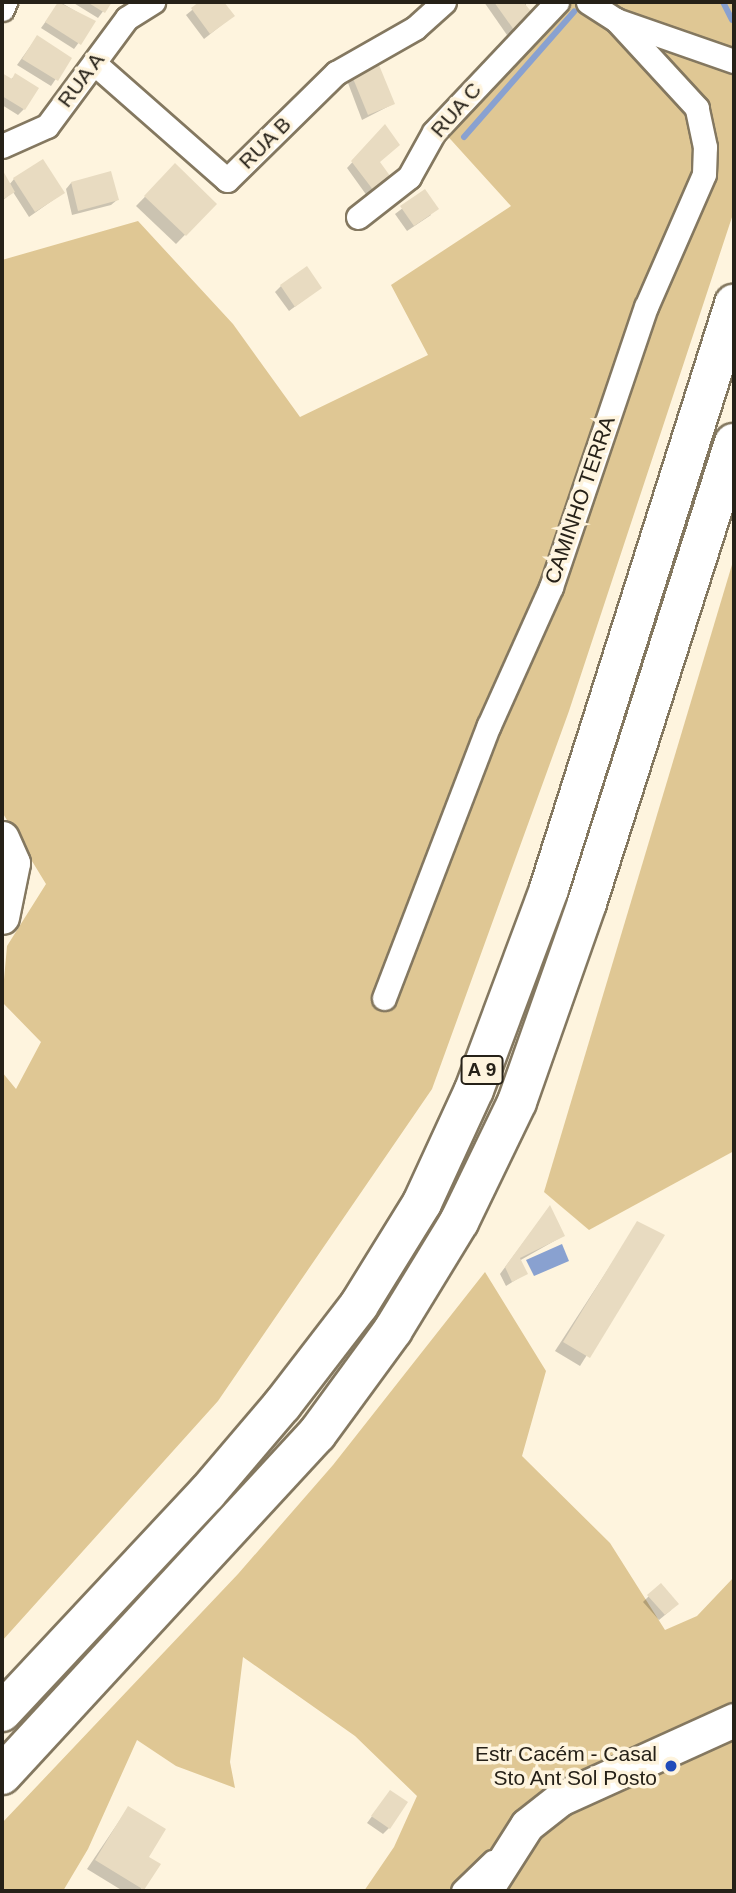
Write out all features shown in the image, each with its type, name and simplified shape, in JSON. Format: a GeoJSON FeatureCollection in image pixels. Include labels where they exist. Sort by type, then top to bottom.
{"type":"FeatureCollection","features":[{"type":"Feature","properties":{"kind":"highway","name":"A 9"},"geometry":{"type":"LineString","coordinates":[[2,1712],[207,1493],[282,1405],[359,1305],[422,1203],[474,1090],[549,888],[734,304]]}},
{"type":"Feature","properties":{"kind":"highway","name":"A 9"},"geometry":{"type":"LineString","coordinates":[[2,1775],[317,1434],[393,1330],[459,1222],[517,1102],[591,890],[734,443]]}},
{"type":"Feature","properties":{"kind":"street"},"geometry":{"type":"LineString","coordinates":[[2,9],[5,2]]}},
{"type":"Feature","properties":{"kind":"street","name":"RUA A"},"geometry":{"type":"LineString","coordinates":[[2,146],[47,127],[127,18],[153,2]]}},
{"type":"Feature","properties":{"kind":"street","name":"RUA B"},"geometry":{"type":"LineString","coordinates":[[94,63],[227,180],[336,73],[415,28],[444,2]]}},
{"type":"Feature","properties":{"kind":"street","name":"RUA C"},"geometry":{"type":"LineString","coordinates":[[358,217],[410,177],[433,132],[557,2]]}},
{"type":"Feature","properties":{"kind":"street"},"geometry":{"type":"LineString","coordinates":[[588,2],[616,20],[734,61]]}},
{"type":"Feature","properties":{"kind":"street","name":"CAMINHO TERRA"},"geometry":{"type":"LineString","coordinates":[[384,998],[489,725],[551,587],[646,307],[704,174],[705,147],[697,108],[616,20]]}},
{"type":"Feature","properties":{"kind":"street"},"geometry":{"type":"LineString","coordinates":[[2,838],[13,863],[2,917]]}},
{"type":"Feature","properties":{"kind":"street"},"geometry":{"type":"LineString","coordinates":[[463,1891],[541,1812],[581,1787],[734,1720]]}},
{"type":"Feature","properties":{"kind":"street"},"geometry":{"type":"LineString","coordinates":[[485,1891],[516,1840]]}},
{"type":"Feature","properties":{"kind":"shaded area"},"geometry":{"type":"Polygon","coordinates":[[[555,2],[734,2],[734,211],[569,711],[432,1089],[218,1401],[2,1641],[2,1072],[16,1089],[41,1042],[2,1002],[7,946],[46,884],[2,812],[2,260],[138,221],[233,324],[300,417],[428,355],[391,285],[511,206],[433,120],[555,2]]]}},
{"type":"Feature","properties":{"kind":"shaded area"},"geometry":{"type":"Polygon","coordinates":[[[734,558],[734,1151],[589,1230],[544,1192],[734,558]]]}},
{"type":"Feature","properties":{"kind":"shaded area"},"geometry":{"type":"Polygon","coordinates":[[[485,1272],[546,1371],[522,1456],[610,1543],[665,1630],[697,1616],[734,1577],[734,1891],[364,1891],[394,1847],[417,1796],[355,1736],[243,1657],[230,1762],[235,1788],[176,1766],[137,1740],[88,1849],[63,1891],[2,1891],[2,1823],[238,1574],[333,1465],[485,1272]]]}},
{"type":"Feature","properties":{"kind":"water"},"geometry":{"type":"Polygon","coordinates":[[[562,1244],[569,1261],[534,1276],[526,1260],[562,1244]]]}},
{"type":"Feature","properties":{"kind":"building"},"geometry":{"type":"Polygon","coordinates":[[[58,2],[96,21],[81,45],[45,22],[58,2]]]}},
{"type":"Feature","properties":{"kind":"building"},"geometry":{"type":"Polygon","coordinates":[[[87,2],[112,2],[105,13],[87,2]]]}},
{"type":"Feature","properties":{"kind":"building"},"geometry":{"type":"Polygon","coordinates":[[[199,2],[224,2],[235,16],[210,34],[191,8],[199,2]]]}},
{"type":"Feature","properties":{"kind":"building"},"geometry":{"type":"Polygon","coordinates":[[[494,2],[527,2],[525,4],[534,15],[514,30],[494,2]]]}},
{"type":"Feature","properties":{"kind":"building"},"geometry":{"type":"Polygon","coordinates":[[[37,35],[72,58],[58,81],[22,59],[37,35]]]}},
{"type":"Feature","properties":{"kind":"building"},"geometry":{"type":"Polygon","coordinates":[[[379,65],[395,104],[368,115],[352,76],[379,65]]]}},
{"type":"Feature","properties":{"kind":"building"},"geometry":{"type":"Polygon","coordinates":[[[2,73],[12,79],[15,73],[39,88],[25,110],[2,96],[2,73]]]}},
{"type":"Feature","properties":{"kind":"building"},"geometry":{"type":"Polygon","coordinates":[[[385,124],[400,145],[380,162],[393,180],[377,195],[351,161],[385,124]]]}},
{"type":"Feature","properties":{"kind":"building"},"geometry":{"type":"Polygon","coordinates":[[[43,159],[65,193],[35,212],[13,178],[43,159]]]}},
{"type":"Feature","properties":{"kind":"building"},"geometry":{"type":"Polygon","coordinates":[[[175,163],[217,204],[186,236],[144,196],[175,163]]]}},
{"type":"Feature","properties":{"kind":"building"},"geometry":{"type":"Polygon","coordinates":[[[2,169],[15,192],[2,200],[2,169]]]}},
{"type":"Feature","properties":{"kind":"building"},"geometry":{"type":"Polygon","coordinates":[[[111,171],[119,200],[78,211],[71,182],[111,171]]]}},
{"type":"Feature","properties":{"kind":"building"},"geometry":{"type":"Polygon","coordinates":[[[425,189],[439,209],[414,226],[400,206],[425,189]]]}},
{"type":"Feature","properties":{"kind":"building"},"geometry":{"type":"Polygon","coordinates":[[[307,266],[322,288],[295,307],[280,285],[307,266]]]}},
{"type":"Feature","properties":{"kind":"building"},"geometry":{"type":"Polygon","coordinates":[[[550,1205],[565,1236],[520,1258],[528,1274],[512,1282],[505,1267],[550,1205]]]}},
{"type":"Feature","properties":{"kind":"building"},"geometry":{"type":"Polygon","coordinates":[[[637,1221],[665,1235],[590,1358],[563,1342],[637,1221]]]}},
{"type":"Feature","properties":{"kind":"building"},"geometry":{"type":"Polygon","coordinates":[[[661,1583],[679,1604],[665,1615],[647,1595],[661,1583]]]}},
{"type":"Feature","properties":{"kind":"building"},"geometry":{"type":"Polygon","coordinates":[[[390,1790],[408,1802],[390,1829],[371,1816],[390,1790]]]}},
{"type":"Feature","properties":{"kind":"building"},"geometry":{"type":"Polygon","coordinates":[[[128,1806],[166,1829],[149,1857],[161,1864],[144,1890],[95,1860],[128,1806]]]}},
{"type":"Feature","properties":{"kind":"waterway"},"geometry":{"type":"LineString","coordinates":[[723,2],[732,20]]}},
{"type":"Feature","properties":{"kind":"waterway"},"geometry":{"type":"LineString","coordinates":[[464,137],[574,12]]}},
{"type":"Feature","properties":{"kind":"place","name":"Estr Cacém - Casal Sto Ant Sol Posto"},"geometry":{"type":"Point","coordinates":[671,1766]}}]}
